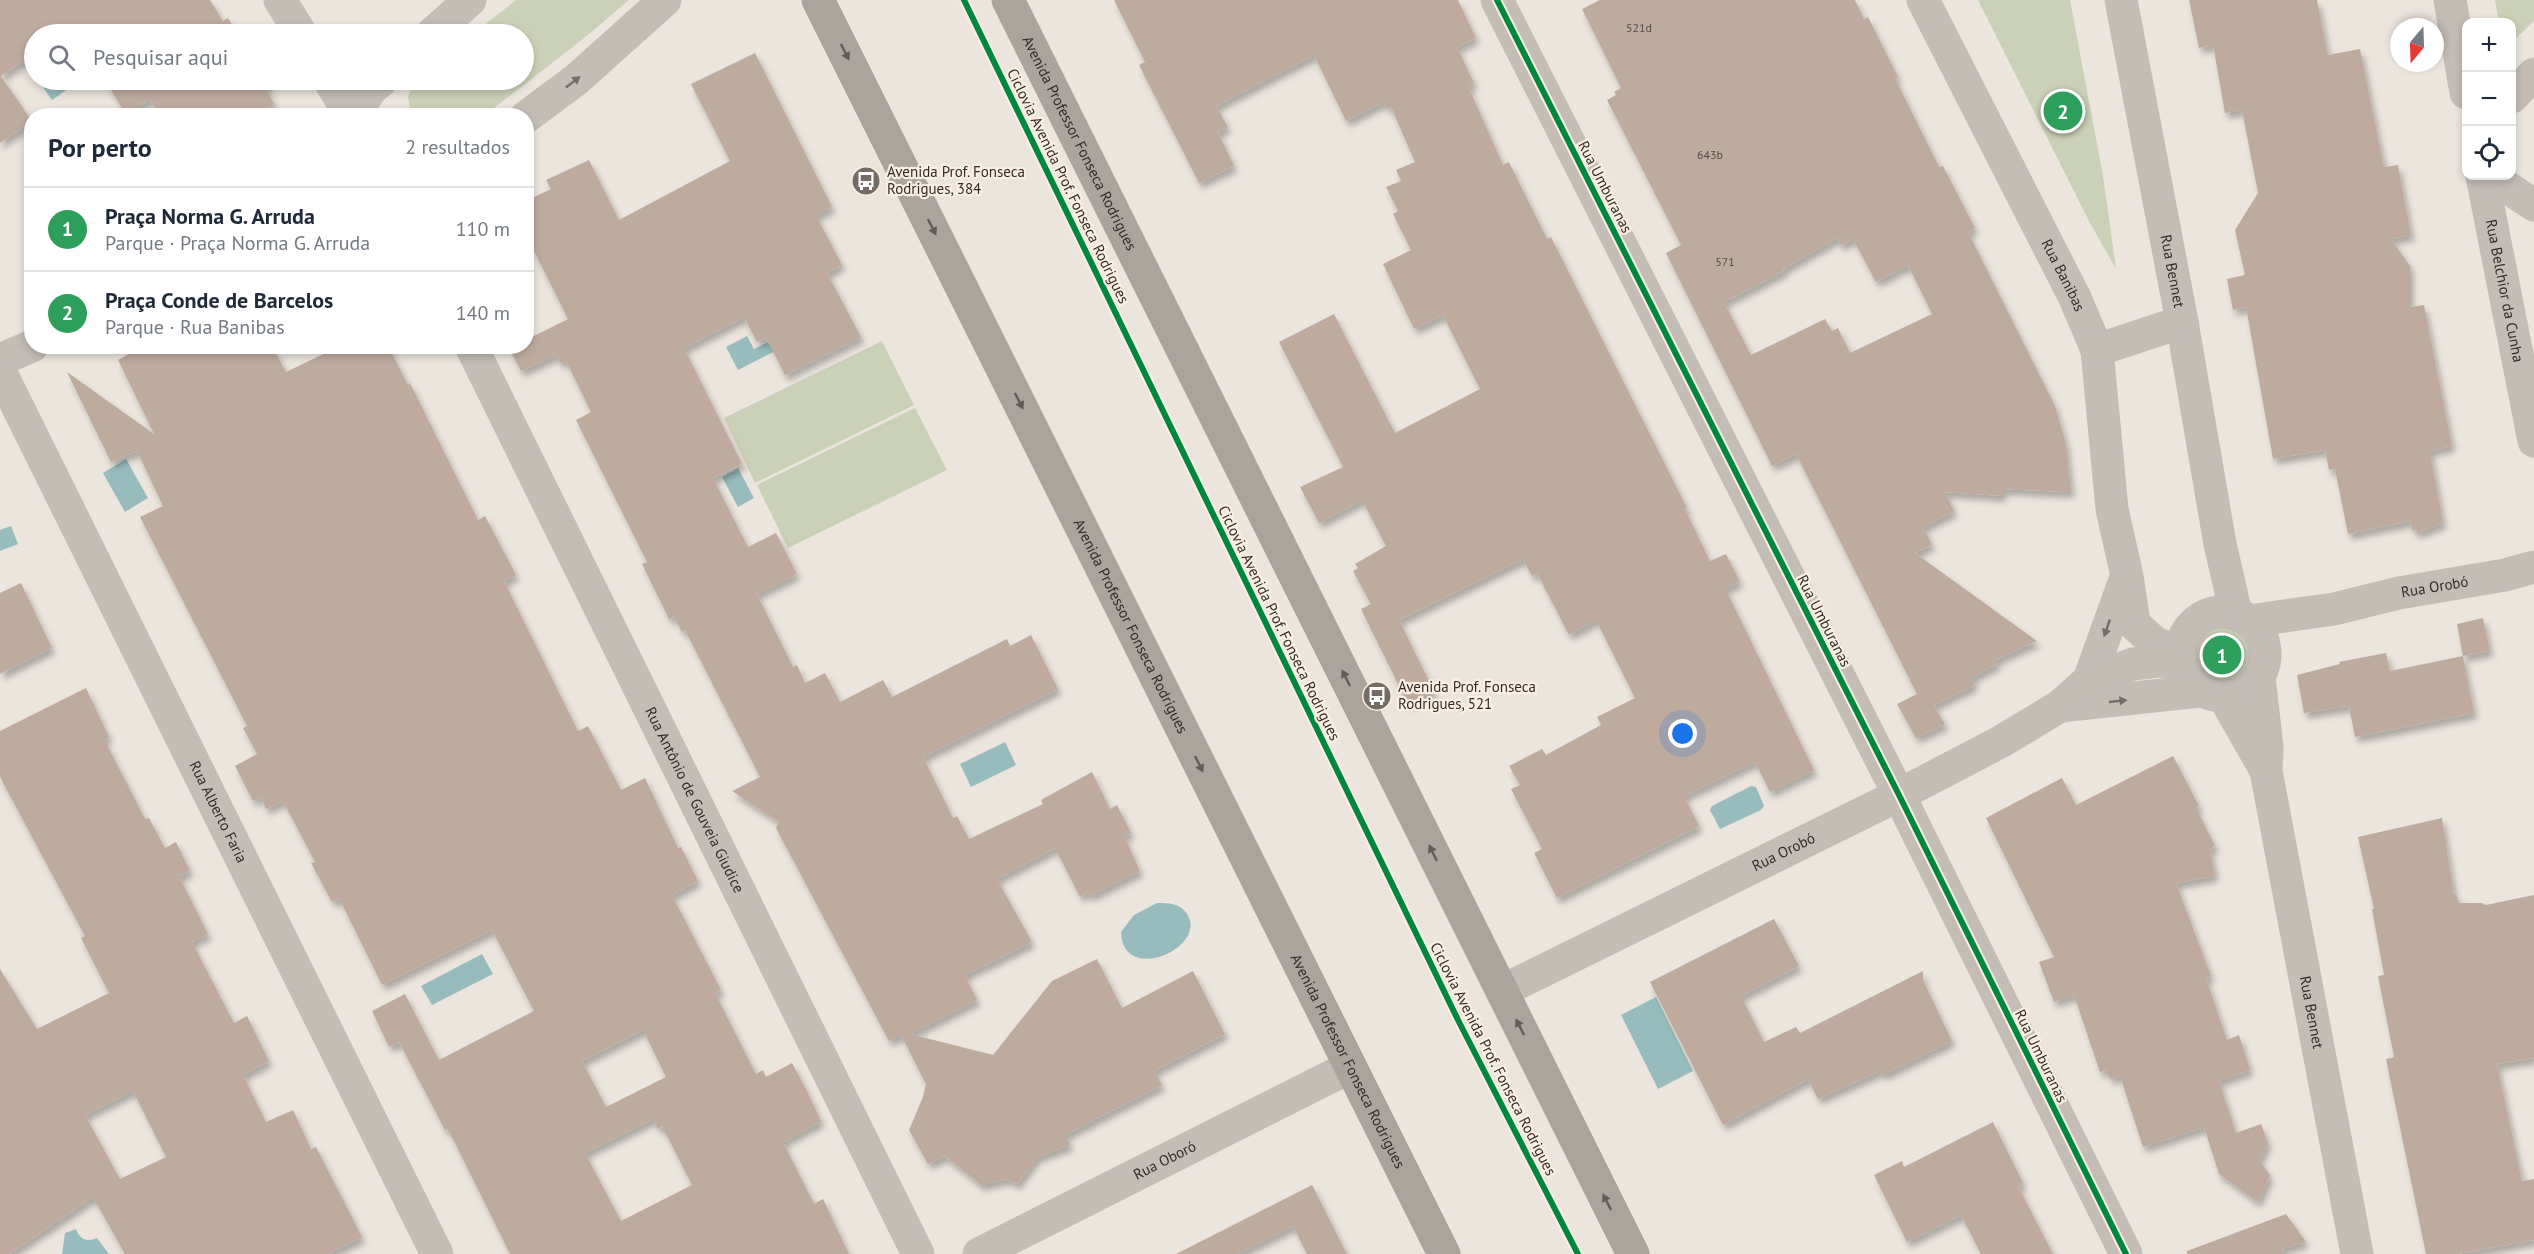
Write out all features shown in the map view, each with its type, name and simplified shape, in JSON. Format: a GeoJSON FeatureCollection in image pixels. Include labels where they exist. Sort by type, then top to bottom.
{"type":"FeatureCollection","features":[{"type":"Feature","properties":{"kind":"highway","name":"Avenida Professor Fonseca Rodrigues"},"geometry":{"type":"LineString","coordinates":[[818,0],[1444,1254]]}},
{"type":"Feature","properties":{"kind":"highway","name":"Avenida Professor Fonseca Rodrigues"},"geometry":{"type":"LineString","coordinates":[[1008,0],[1633,1254]]}},
{"type":"Feature","properties":{"kind":"street"},"geometry":{"type":"LineString","coordinates":[[280,0],[295,24]]}},
{"type":"Feature","properties":{"kind":"street"},"geometry":{"type":"LineString","coordinates":[[443,24],[470,0]]}},
{"type":"Feature","properties":{"kind":"street"},"geometry":{"type":"LineString","coordinates":[[534,111],[577,79],[665,0]]}},
{"type":"Feature","properties":{"kind":"street","name":"Rua Umburanas"},"geometry":{"type":"LineString","coordinates":[[1497,0],[1899,795],[2126,1254]]}},
{"type":"Feature","properties":{"kind":"street","name":"Rua Banibas"},"geometry":{"type":"LineString","coordinates":[[1923,0],[2075,298],[2097,350],[2112,509],[2127,576],[2134,624],[2155,643],[2181,656]]}},
{"type":"Feature","properties":{"kind":"street","name":"Rua Bennet"},"geometry":{"type":"LineString","coordinates":[[2121,0],[2182,322],[2220,544],[2234,605],[2244,618]]}},
{"type":"Feature","properties":{"kind":"street"},"geometry":{"type":"LineString","coordinates":[[2450,0],[2462,72]]}},
{"type":"Feature","properties":{"kind":"street"},"geometry":{"type":"LineString","coordinates":[[2516,92],[2534,74]]}},
{"type":"Feature","properties":{"kind":"street"},"geometry":{"type":"LineString","coordinates":[[335,90],[347,108]]}},
{"type":"Feature","properties":{"kind":"street"},"geometry":{"type":"LineString","coordinates":[[358,108],[370,90]]}},
{"type":"Feature","properties":{"kind":"street","name":"Rua Belchior da Cunha"},"geometry":{"type":"LineString","coordinates":[[2483,180],[2534,441]]}},
{"type":"Feature","properties":{"kind":"street"},"geometry":{"type":"LineString","coordinates":[[2496,180],[2534,205]]}},
{"type":"Feature","properties":{"kind":"street"},"geometry":{"type":"LineString","coordinates":[[2097,350],[2182,322]]}},
{"type":"Feature","properties":{"kind":"street"},"geometry":{"type":"LineString","coordinates":[[0,360],[24,350]]}},
{"type":"Feature","properties":{"kind":"street","name":"Rua Antônio de Gouveia Giudice"},"geometry":{"type":"LineString","coordinates":[[475,354],[918,1254]]}},
{"type":"Feature","properties":{"kind":"street","name":"Rua Alberto Faria"},"geometry":{"type":"LineString","coordinates":[[0,371],[437,1254]]}},
{"type":"Feature","properties":{"kind":"street","name":"Rua Bennet"},"geometry":{"type":"LineString","coordinates":[[2198,620],[2211,583],[2220,544]]}},
{"type":"Feature","properties":{"kind":"street","name":"Rua Orobó"},"geometry":{"type":"LineString","coordinates":[[2244,618],[2334,609],[2399,593],[2505,575],[2534,567]]}},
{"type":"Feature","properties":{"kind":"street"},"geometry":{"type":"LineString","coordinates":[[2089,680],[2127,576]]}},
{"type":"Feature","properties":{"kind":"street","name":"Rua Orobó"},"geometry":{"type":"LineString","coordinates":[[2262,670],[2279,642],[2295,628],[2334,609]]}},
{"type":"Feature","properties":{"kind":"street"},"geometry":{"type":"LineString","coordinates":[[2224,612],[2244,618],[2259,632],[2265,647],[2262,670],[2250,687],[2238,694],[2212,694],[2185,675],[2181,656],[2186,632],[2198,620],[2211,614],[2224,612]]}},
{"type":"Feature","properties":{"kind":"street","name":"Rua Orobó"},"geometry":{"type":"LineString","coordinates":[[1502,991],[1899,795],[2002,741],[2060,706],[2089,680],[2133,664],[2181,656]]}},
{"type":"Feature","properties":{"kind":"street","name":"Rua Bennet"},"geometry":{"type":"LineString","coordinates":[[2262,670],[2267,747],[2266,771],[2357,1254]]}},
{"type":"Feature","properties":{"kind":"street","name":"Rua Orobó"},"geometry":{"type":"LineString","coordinates":[[2060,706],[2212,694]]}},
{"type":"Feature","properties":{"kind":"street","name":"Rua Bennet"},"geometry":{"type":"LineString","coordinates":[[2212,694],[2266,771]]}},
{"type":"Feature","properties":{"kind":"street","name":"Rua Oboró"},"geometry":{"type":"LineString","coordinates":[[979,1254],[1350,1067]]}},
{"type":"Feature","properties":{"kind":"green space"},"geometry":{"type":"Polygon","coordinates":[[[516,0],[629,0],[534,77],[534,24],[486,24],[516,0]]]}},
{"type":"Feature","properties":{"kind":"green space"},"geometry":{"type":"Polygon","coordinates":[[[1978,0],[2070,0],[2103,176],[2116,269],[2090,223],[1978,0]]]}},
{"type":"Feature","properties":{"kind":"green space"},"geometry":{"type":"Polygon","coordinates":[[[2495,0],[2534,0],[2534,21],[2516,38],[2516,18],[2498,18],[2495,0]]]}},
{"type":"Feature","properties":{"kind":"green space"},"geometry":{"type":"Polygon","coordinates":[[[411,90],[517,90],[494,108],[410,108],[408,96],[411,90]]]}},
{"type":"Feature","properties":{"kind":"green space"},"geometry":{"type":"Polygon","coordinates":[[[882,341],[914,405],[755,483],[724,418],[882,341]]]}},
{"type":"Feature","properties":{"kind":"green space"},"geometry":{"type":"Polygon","coordinates":[[[915,408],[947,470],[788,548],[757,485],[915,408]]]}},
{"type":"Feature","properties":{"kind":"green space"},"geometry":{"type":"Polygon","coordinates":[[[2222,625],[2243,634],[2252,655],[2243,676],[2222,685],[2201,676],[2192,655],[2201,634],[2222,625]]]}},
{"type":"Feature","properties":{"kind":"water"},"geometry":{"type":"Polygon","coordinates":[[[45,90],[66,90],[52,100],[45,90]]]}},
{"type":"Feature","properties":{"kind":"water"},"geometry":{"type":"Polygon","coordinates":[[[790,331],[795,341],[738,370],[726,347],[747,336],[754,349],[790,331]]]}},
{"type":"Feature","properties":{"kind":"water"},"geometry":{"type":"Polygon","coordinates":[[[126,459],[148,498],[125,512],[103,473],[126,459]]]}},
{"type":"Feature","properties":{"kind":"water"},"geometry":{"type":"Polygon","coordinates":[[[738,468],[754,498],[738,507],[722,477],[738,468]]]}},
{"type":"Feature","properties":{"kind":"water"},"geometry":{"type":"Polygon","coordinates":[[[11,526],[18,544],[0,551],[0,530],[11,526]]]}},
{"type":"Feature","properties":{"kind":"water"},"geometry":{"type":"Polygon","coordinates":[[[1005,742],[1016,765],[971,787],[960,764],[1005,742]]]}},
{"type":"Feature","properties":{"kind":"water"},"geometry":{"type":"Polygon","coordinates":[[[1751,786],[1756,787],[1764,806],[1761,810],[1720,829],[1710,810],[1712,806],[1751,786]]]}},
{"type":"Feature","properties":{"kind":"water"},"geometry":{"type":"Polygon","coordinates":[[[1157,903],[1174,904],[1184,910],[1191,926],[1186,938],[1163,956],[1149,959],[1135,957],[1125,948],[1121,932],[1134,915],[1157,903]]]}},
{"type":"Feature","properties":{"kind":"water"},"geometry":{"type":"Polygon","coordinates":[[[482,954],[493,974],[432,1005],[421,986],[482,954]]]}},
{"type":"Feature","properties":{"kind":"water"},"geometry":{"type":"Polygon","coordinates":[[[1656,997],[1693,1071],[1658,1089],[1621,1015],[1656,997]]]}},
{"type":"Feature","properties":{"kind":"water"},"geometry":{"type":"Polygon","coordinates":[[[76,1229],[84,1239],[97,1238],[109,1254],[62,1254],[65,1233],[76,1229]]]}},
{"type":"Feature","properties":{"kind":"building"},"geometry":{"type":"Polygon","coordinates":[[[0,0],[210,0],[223,21],[228,18],[232,24],[24,24],[24,61],[1,76],[24,109],[24,126],[0,143],[0,0]]]}},
{"type":"Feature","properties":{"kind":"building"},"geometry":{"type":"Polygon","coordinates":[[[1114,0],[1458,0],[1476,38],[1457,47],[1474,83],[1468,86],[1503,165],[1509,162],[1547,239],[1551,237],[1687,508],[1685,509],[1710,561],[1726,554],[1740,582],[1725,588],[1814,770],[1770,792],[1755,762],[1684,796],[1699,826],[1557,898],[1534,853],[1542,849],[1511,789],[1520,785],[1509,766],[1542,749],[1546,755],[1601,725],[1597,717],[1635,698],[1596,620],[1569,635],[1537,573],[1532,576],[1523,559],[1399,620],[1434,691],[1408,704],[1361,609],[1371,604],[1353,571],[1358,568],[1355,564],[1386,546],[1362,500],[1319,523],[1300,487],[1343,467],[1279,342],[1334,314],[1395,433],[1480,389],[1443,315],[1414,329],[1383,264],[1411,250],[1393,214],[1398,211],[1386,187],[1401,181],[1396,170],[1415,162],[1391,107],[1387,109],[1384,102],[1346,121],[1314,55],[1216,106],[1228,127],[1218,132],[1234,166],[1199,183],[1139,65],[1145,62],[1114,0]]]}},
{"type":"Feature","properties":{"kind":"building"},"geometry":{"type":"Polygon","coordinates":[[[1600,0],[1855,0],[1864,19],[1868,17],[1939,167],[1943,166],[1975,228],[1968,232],[2055,406],[2066,444],[2071,492],[2003,489],[2003,496],[1945,492],[1954,511],[1923,527],[1932,545],[1915,553],[2037,641],[1995,660],[1997,664],[1971,678],[1975,685],[1934,705],[1945,724],[1916,738],[1897,704],[1917,694],[1796,454],[1772,466],[1666,253],[1681,245],[1607,100],[1616,95],[1614,92],[1621,88],[1582,9],[1600,0]],[[1837,238],[1783,269],[1784,271],[1724,302],[1751,355],[1825,319],[1832,331],[1838,328],[1850,353],[1932,314],[1908,265],[1876,282],[1853,239],[1841,245],[1837,238]]]}},
{"type":"Feature","properties":{"kind":"building"},"geometry":{"type":"Polygon","coordinates":[[[2189,0],[2317,0],[2328,55],[2360,49],[2384,167],[2398,165],[2411,235],[2391,239],[2410,266],[2410,307],[2424,305],[2452,446],[2430,451],[2443,523],[2417,533],[2416,529],[2412,530],[2410,521],[2348,534],[2335,469],[2329,470],[2325,450],[2273,459],[2246,307],[2233,310],[2227,279],[2245,275],[2235,230],[2258,193],[2242,110],[2225,113],[2213,45],[2199,48],[2189,0]]]}},
{"type":"Feature","properties":{"kind":"building"},"geometry":{"type":"Polygon","coordinates":[[[755,53],[832,207],[816,215],[842,265],[827,273],[861,337],[785,375],[766,338],[757,342],[744,317],[684,348],[742,464],[713,478],[748,547],[776,533],[797,574],[757,594],[793,667],[797,665],[805,683],[825,673],[840,702],[883,680],[892,697],[1007,639],[1010,646],[1031,635],[1058,689],[923,757],[953,818],[957,816],[969,839],[1043,804],[1041,800],[1092,772],[1110,809],[1117,805],[1131,833],[1124,836],[1140,871],[1090,896],[1088,892],[1080,897],[1055,848],[997,879],[1032,942],[965,975],[977,1000],[910,1034],[993,1055],[1052,981],[1097,959],[1122,1008],[1193,971],[1225,1034],[1154,1071],[1162,1085],[1065,1135],[1070,1145],[1037,1157],[1017,1184],[1006,1179],[981,1185],[945,1156],[928,1164],[909,1130],[926,1084],[901,1035],[889,1041],[776,828],[779,822],[732,791],[760,777],[685,630],[682,632],[674,616],[669,619],[642,564],[647,562],[576,420],[591,412],[566,361],[560,363],[556,355],[521,371],[512,354],[534,354],[534,336],[568,319],[534,251],[534,197],[551,189],[546,180],[589,160],[619,220],[730,161],[691,84],[755,53]]]}},
{"type":"Feature","properties":{"kind":"building"},"geometry":{"type":"Polygon","coordinates":[[[111,90],[267,90],[274,104],[268,108],[155,108],[150,99],[136,108],[122,108],[111,90]]]}},
{"type":"Feature","properties":{"kind":"building"},"geometry":{"type":"Polygon","coordinates":[[[129,354],[276,354],[286,372],[323,354],[392,354],[408,385],[410,383],[478,520],[485,516],[516,575],[504,581],[578,731],[588,726],[621,790],[645,778],[678,848],[681,847],[698,881],[672,895],[721,990],[715,993],[756,1074],[763,1070],[766,1077],[792,1063],[806,1089],[821,1121],[783,1142],[814,1204],[823,1199],[849,1254],[510,1254],[448,1129],[445,1130],[399,1042],[389,1047],[372,1011],[405,994],[439,1060],[534,1011],[492,930],[382,985],[339,898],[332,902],[311,863],[315,862],[283,801],[266,809],[261,797],[253,801],[235,766],[257,754],[243,728],[247,726],[140,517],[163,506],[137,451],[111,462],[67,372],[154,434],[118,360],[129,354]],[[643,1030],[582,1061],[606,1107],[666,1077],[643,1030]],[[653,1119],[585,1153],[621,1221],[692,1185],[662,1126],[658,1129],[653,1119]]]}},
{"type":"Feature","properties":{"kind":"building"},"geometry":{"type":"Polygon","coordinates":[[[21,583],[52,648],[0,674],[0,593],[21,583]]]}},
{"type":"Feature","properties":{"kind":"building"},"geometry":{"type":"Polygon","coordinates":[[[2483,618],[2490,651],[2463,656],[2457,624],[2483,618]]]}},
{"type":"Feature","properties":{"kind":"building"},"geometry":{"type":"Polygon","coordinates":[[[2386,653],[2390,671],[2463,656],[2474,713],[2355,737],[2349,706],[2304,713],[2297,675],[2340,664],[2339,662],[2386,653]]]}},
{"type":"Feature","properties":{"kind":"building"},"geometry":{"type":"Polygon","coordinates":[[[86,688],[109,737],[104,739],[145,819],[149,818],[165,848],[176,842],[190,871],[179,876],[208,934],[192,942],[234,1023],[247,1016],[269,1061],[243,1075],[266,1122],[293,1110],[311,1149],[316,1147],[362,1237],[328,1254],[125,1254],[93,1197],[9,1254],[0,1254],[0,969],[37,1029],[109,993],[81,938],[85,936],[0,777],[0,731],[86,688]],[[133,1091],[85,1115],[120,1179],[166,1157],[133,1091]]]}},
{"type":"Feature","properties":{"kind":"building"},"geometry":{"type":"Polygon","coordinates":[[[2173,756],[2199,806],[2196,808],[2215,846],[2210,849],[2215,876],[2176,883],[2211,976],[2206,978],[2227,1040],[2239,1035],[2250,1070],[2219,1081],[2236,1133],[2261,1124],[2268,1143],[2259,1160],[2270,1175],[2258,1202],[2219,1174],[2204,1127],[2143,1147],[2120,1076],[2110,1079],[2107,1070],[2100,1072],[2074,995],[2054,1002],[2039,962],[2054,957],[1986,818],[2062,778],[2076,805],[2173,756]]]}},
{"type":"Feature","properties":{"kind":"building"},"geometry":{"type":"Polygon","coordinates":[[[2442,818],[2454,895],[2457,895],[2458,903],[2486,905],[2534,895],[2534,1058],[2497,1064],[2522,1181],[2534,1179],[2534,1240],[2457,1254],[2426,1254],[2386,1059],[2394,1057],[2378,976],[2384,975],[2372,909],[2374,909],[2358,837],[2442,818]]]}},
{"type":"Feature","properties":{"kind":"building"},"geometry":{"type":"Polygon","coordinates":[[[1774,919],[1799,966],[1741,996],[1764,1042],[1796,1027],[1800,1033],[1923,971],[1923,980],[1952,1041],[1883,1075],[1880,1071],[1818,1099],[1808,1079],[1723,1125],[1650,982],[1774,919]]]}},
{"type":"Feature","properties":{"kind":"building"},"geometry":{"type":"Polygon","coordinates":[[[1993,1122],[2023,1183],[2018,1186],[2053,1254],[1981,1254],[1961,1215],[1907,1242],[1874,1175],[1902,1161],[1904,1167],[1993,1122]]]}},
{"type":"Feature","properties":{"kind":"building"},"geometry":{"type":"Polygon","coordinates":[[[1312,1185],[1347,1254],[1307,1254],[1293,1226],[1237,1254],[1176,1254],[1312,1185]]]}},
{"type":"Feature","properties":{"kind":"building"},"geometry":{"type":"Polygon","coordinates":[[[2286,1214],[2306,1242],[2282,1249],[2283,1254],[2187,1254],[2187,1251],[2286,1214]]]}},
{"type":"Feature","properties":{"kind":"cycle path","name":"Ciclovia Avenida Prof. Fonseca Rodrigues"},"geometry":{"type":"LineString","coordinates":[[964,0],[1458,1020],[1578,1254]]}},
{"type":"Feature","properties":{"kind":"cycle path"},"geometry":{"type":"LineString","coordinates":[[1497,0],[1899,795],[2126,1254]]}},
{"type":"Feature","properties":{"kind":"place","name":"Praça Conde de Barcelos"},"geometry":{"type":"Point","coordinates":[2063,111]}},
{"type":"Feature","properties":{"kind":"place","name":"Avenida Prof. Fonseca Rodrigues, 384"},"geometry":{"type":"Point","coordinates":[866,181]}},
{"type":"Feature","properties":{"kind":"place","name":"Praça Norma G. Arruda"},"geometry":{"type":"Point","coordinates":[2222,655]}},
{"type":"Feature","properties":{"kind":"place","name":"Avenida Prof. Fonseca Rodrigues, 521"},"geometry":{"type":"Point","coordinates":[1377,696]}}]}
